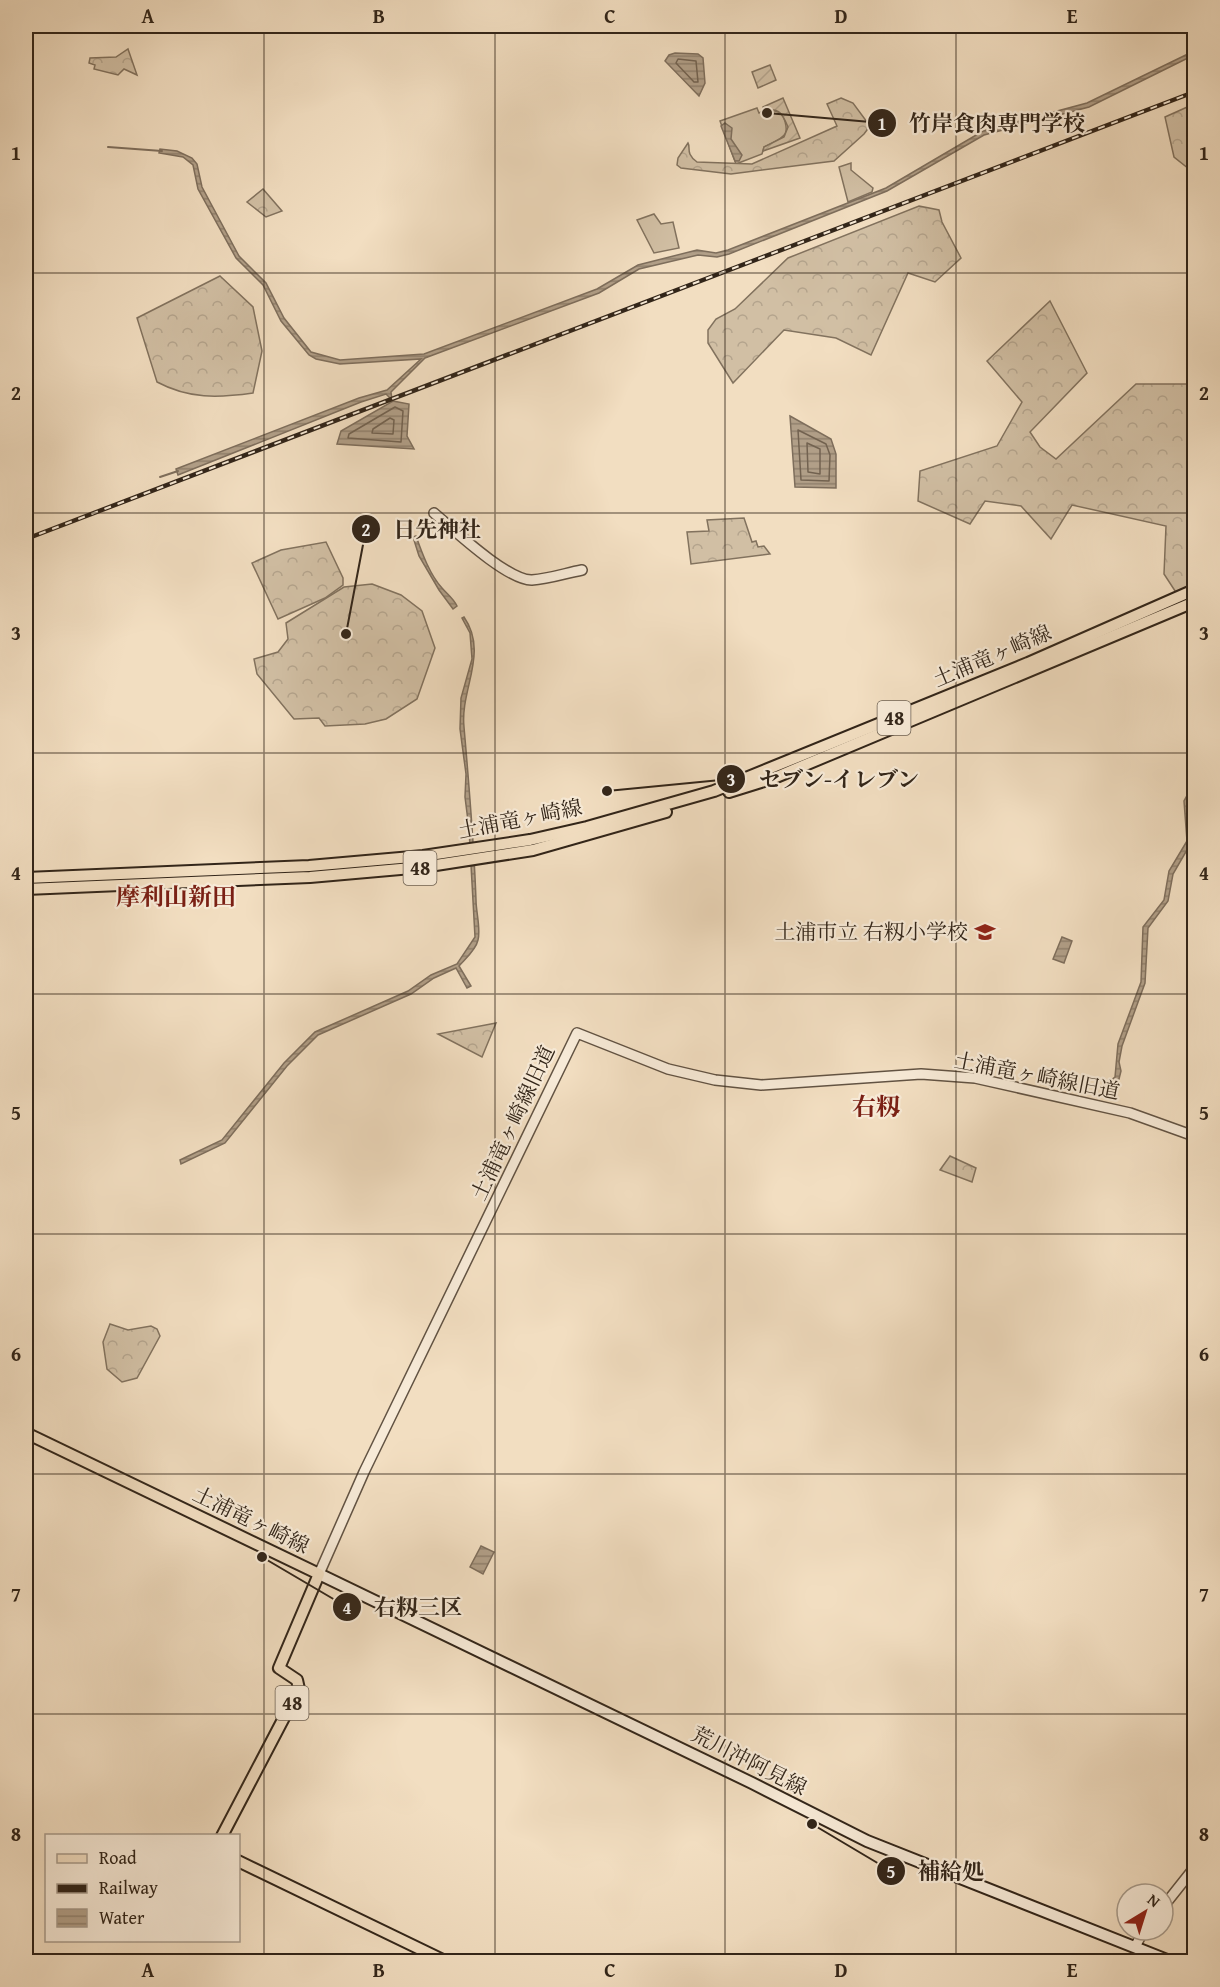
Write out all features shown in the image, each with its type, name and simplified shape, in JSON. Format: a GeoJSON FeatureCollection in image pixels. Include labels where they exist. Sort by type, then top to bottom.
{"type":"FeatureCollection","features":[{"type":"Feature","properties":{"kind":"main road","name":"土浦竜ヶ崎線"},"geometry":{"type":"LineString","coordinates":[[26,878],[309,866],[423,856],[530,840],[587,827],[723,788],[1028,663],[1194,590]]}},
{"type":"Feature","properties":{"kind":"main road","name":"土浦竜ヶ崎線"},"geometry":{"type":"LineString","coordinates":[[26,889],[310,877],[423,867],[533,850],[577,839],[774,778],[1194,602]]}},
{"type":"Feature","properties":{"kind":"main road","name":"土浦竜ヶ崎線"},"geometry":{"type":"LineString","coordinates":[[26,1433],[319,1574],[279,1668],[297,1680],[299,1689],[223,1834]]}},
{"type":"Feature","properties":{"kind":"main road","name":"荒川沖阿見線"},"geometry":{"type":"LineString","coordinates":[[319,1574],[732,1773],[867,1841],[1172,1962]]}},
{"type":"Feature","properties":{"kind":"main road"},"geometry":{"type":"LineString","coordinates":[[240,1863],[447,1962]]}},
{"type":"Feature","properties":{"kind":"street"},"geometry":{"type":"LineString","coordinates":[[434,513],[462,540],[496,563],[530,580],[582,570]]}},
{"type":"Feature","properties":{"kind":"street","name":"土浦竜ヶ崎線旧道"},"geometry":{"type":"LineString","coordinates":[[319,1574],[369,1462],[577,1033],[668,1069],[715,1080],[761,1085],[921,1074],[975,1078],[1130,1113],[1194,1136]]}},
{"type":"Feature","properties":{"kind":"street"},"geometry":{"type":"LineString","coordinates":[[1175,1892],[1194,1868]]}},
{"type":"Feature","properties":{"kind":"street"},"geometry":{"type":"LineString","coordinates":[[1135,1947],[1138,1942]]}},
{"type":"Feature","properties":{"kind":"green space"},"geometry":{"type":"Polygon","coordinates":[[[128,49],[137,75],[124,69],[118,75],[94,69],[95,65],[89,63],[90,58],[116,57],[128,49]]]}},
{"type":"Feature","properties":{"kind":"green space"},"geometry":{"type":"Polygon","coordinates":[[[770,65],[776,80],[758,88],[752,72],[770,65]]]}},
{"type":"Feature","properties":{"kind":"green space"},"geometry":{"type":"Polygon","coordinates":[[[783,98],[800,138],[763,151],[764,147],[784,137],[788,127],[780,113],[773,110],[764,111],[763,107],[783,98]]]}},
{"type":"Feature","properties":{"kind":"green space"},"geometry":{"type":"Polygon","coordinates":[[[841,98],[853,103],[870,126],[834,161],[731,174],[681,168],[677,165],[678,158],[688,143],[690,153],[697,162],[752,164],[837,126],[827,104],[841,98]]]}},
{"type":"Feature","properties":{"kind":"green space"},"geometry":{"type":"Polygon","coordinates":[[[1194,104],[1194,173],[1174,157],[1165,117],[1194,104]]]}},
{"type":"Feature","properties":{"kind":"green space"},"geometry":{"type":"Polygon","coordinates":[[[757,108],[759,113],[768,109],[782,113],[786,132],[781,138],[764,147],[762,154],[736,164],[720,121],[757,108]]]}},
{"type":"Feature","properties":{"kind":"green space"},"geometry":{"type":"Polygon","coordinates":[[[851,163],[851,170],[873,188],[872,192],[848,202],[839,167],[851,163]]]}},
{"type":"Feature","properties":{"kind":"green space"},"geometry":{"type":"Polygon","coordinates":[[[263,189],[282,211],[266,217],[247,202],[263,189]]]}},
{"type":"Feature","properties":{"kind":"green space"},"geometry":{"type":"Polygon","coordinates":[[[919,206],[939,210],[942,222],[961,258],[935,282],[908,273],[871,355],[836,338],[784,330],[733,383],[708,343],[708,330],[716,319],[735,309],[788,258],[919,206]]]}},
{"type":"Feature","properties":{"kind":"green space"},"geometry":{"type":"Polygon","coordinates":[[[654,214],[661,224],[673,222],[679,248],[654,253],[637,220],[654,214]]]}},
{"type":"Feature","properties":{"kind":"green space"},"geometry":{"type":"Polygon","coordinates":[[[220,276],[253,307],[262,351],[253,393],[204,396],[181,392],[157,382],[137,318],[220,276]]]}},
{"type":"Feature","properties":{"kind":"green space"},"geometry":{"type":"Polygon","coordinates":[[[1050,301],[1087,373],[1030,432],[1040,447],[1056,459],[1136,384],[1194,384],[1194,559],[1191,563],[1194,566],[1194,620],[1164,574],[1166,526],[1072,505],[1051,539],[1021,506],[985,501],[970,524],[918,501],[920,471],[997,446],[1022,402],[987,361],[1050,301]]]}},
{"type":"Feature","properties":{"kind":"green space"},"geometry":{"type":"Polygon","coordinates":[[[744,518],[752,542],[756,541],[758,547],[764,546],[770,554],[691,564],[687,532],[709,531],[707,520],[744,518]]]}},
{"type":"Feature","properties":{"kind":"green space"},"geometry":{"type":"Polygon","coordinates":[[[326,542],[343,578],[343,585],[325,598],[278,619],[252,563],[281,550],[326,542]]]}},
{"type":"Feature","properties":{"kind":"green space"},"geometry":{"type":"Polygon","coordinates":[[[372,584],[401,595],[422,611],[435,648],[417,699],[386,719],[365,724],[325,726],[319,718],[294,719],[257,674],[254,659],[278,652],[288,639],[286,623],[344,587],[372,584]]]}},
{"type":"Feature","properties":{"kind":"green space"},"geometry":{"type":"Polygon","coordinates":[[[496,1023],[482,1057],[438,1034],[496,1023]]]}},
{"type":"Feature","properties":{"kind":"green space"},"geometry":{"type":"Polygon","coordinates":[[[950,1156],[976,1168],[972,1182],[940,1170],[950,1156]]]}},
{"type":"Feature","properties":{"kind":"green space"},"geometry":{"type":"Polygon","coordinates":[[[110,1324],[128,1330],[151,1326],[157,1329],[160,1336],[137,1378],[122,1382],[107,1369],[103,1342],[110,1324]]]}},
{"type":"Feature","properties":{"kind":"water"},"geometry":{"type":"Polygon","coordinates":[[[1194,51],[1194,55],[1089,107],[984,135],[887,191],[729,254],[717,257],[698,255],[639,269],[599,293],[425,358],[391,392],[392,400],[386,394],[361,402],[178,475],[176,469],[359,398],[387,390],[421,359],[340,364],[316,359],[309,355],[281,321],[263,285],[236,258],[198,189],[193,165],[183,157],[159,153],[160,149],[177,151],[192,158],[197,164],[202,187],[239,256],[266,283],[284,318],[311,352],[340,360],[424,354],[597,289],[638,265],[697,250],[716,253],[728,250],[886,188],[983,131],[1087,103],[1194,51]]]}},
{"type":"Feature","properties":{"kind":"water"},"geometry":{"type":"Polygon","coordinates":[[[698,54],[703,58],[705,83],[699,96],[665,61],[669,55],[698,54]]]}},
{"type":"Feature","properties":{"kind":"water"},"geometry":{"type":"Polygon","coordinates":[[[725,123],[732,128],[731,139],[742,155],[739,161],[735,161],[721,126],[725,123]]]}},
{"type":"Feature","properties":{"kind":"water"},"geometry":{"type":"Polygon","coordinates":[[[393,401],[409,404],[407,436],[414,449],[337,444],[341,431],[393,401]]]}},
{"type":"Feature","properties":{"kind":"water"},"geometry":{"type":"Polygon","coordinates":[[[790,416],[831,439],[836,454],[836,488],[795,487],[790,416]]]}},
{"type":"Feature","properties":{"kind":"water"},"geometry":{"type":"Polygon","coordinates":[[[416,536],[434,577],[457,606],[453,609],[419,556],[413,537],[416,536]]]}},
{"type":"Feature","properties":{"kind":"water"},"geometry":{"type":"Polygon","coordinates":[[[464,617],[471,631],[474,644],[464,727],[479,931],[475,947],[459,966],[471,986],[467,988],[456,968],[434,978],[411,994],[318,1035],[287,1066],[225,1143],[181,1164],[180,1160],[222,1140],[284,1063],[315,1032],[408,991],[431,975],[457,964],[475,937],[465,797],[466,774],[460,729],[461,698],[472,659],[470,633],[462,618],[464,617]]]}},
{"type":"Feature","properties":{"kind":"water"},"geometry":{"type":"Polygon","coordinates":[[[1194,783],[1187,811],[1191,821],[1191,843],[1173,874],[1168,901],[1148,928],[1145,983],[1122,1046],[1119,1079],[1108,1089],[1105,1085],[1115,1077],[1118,1044],[1141,982],[1143,927],[1164,900],[1169,871],[1187,841],[1184,801],[1194,783]]]}},
{"type":"Feature","properties":{"kind":"water"},"geometry":{"type":"Polygon","coordinates":[[[1062,937],[1072,941],[1064,963],[1053,959],[1062,937]]]}},
{"type":"Feature","properties":{"kind":"water"},"geometry":{"type":"Polygon","coordinates":[[[481,1546],[494,1552],[483,1574],[470,1567],[481,1546]]]}},
{"type":"Feature","properties":{"kind":"waterway"},"geometry":{"type":"LineString","coordinates":[[108,147],[162,151]]}},
{"type":"Feature","properties":{"kind":"waterway"},"geometry":{"type":"LineString","coordinates":[[160,477],[178,471]]}},
{"type":"Feature","properties":{"kind":"railway"},"geometry":{"type":"LineString","coordinates":[[26,539],[1194,92]]}},
{"type":"Feature","properties":{"kind":"place","name":"竹岸食肉専門学校"},"geometry":{"type":"Point","coordinates":[767,113]}},
{"type":"Feature","properties":{"kind":"place","name":"日先神社"},"geometry":{"type":"Point","coordinates":[346,634]}},
{"type":"Feature","properties":{"kind":"place","name":"セブン-イレブン"},"geometry":{"type":"Point","coordinates":[607,791]}},
{"type":"Feature","properties":{"kind":"place","name":"土浦市立 右籾小学校"},"geometry":{"type":"Point","coordinates":[985,932]}},
{"type":"Feature","properties":{"kind":"place","name":"右籾三区"},"geometry":{"type":"Point","coordinates":[262,1557]}},
{"type":"Feature","properties":{"kind":"place","name":"補給処"},"geometry":{"type":"Point","coordinates":[812,1824]}},
{"type":"Feature","properties":{"kind":"district","name":"摩利山新田"},"geometry":{"type":"Point","coordinates":[176,897]}},
{"type":"Feature","properties":{"kind":"district","name":"右籾"},"geometry":{"type":"Point","coordinates":[876,1107]}}]}
